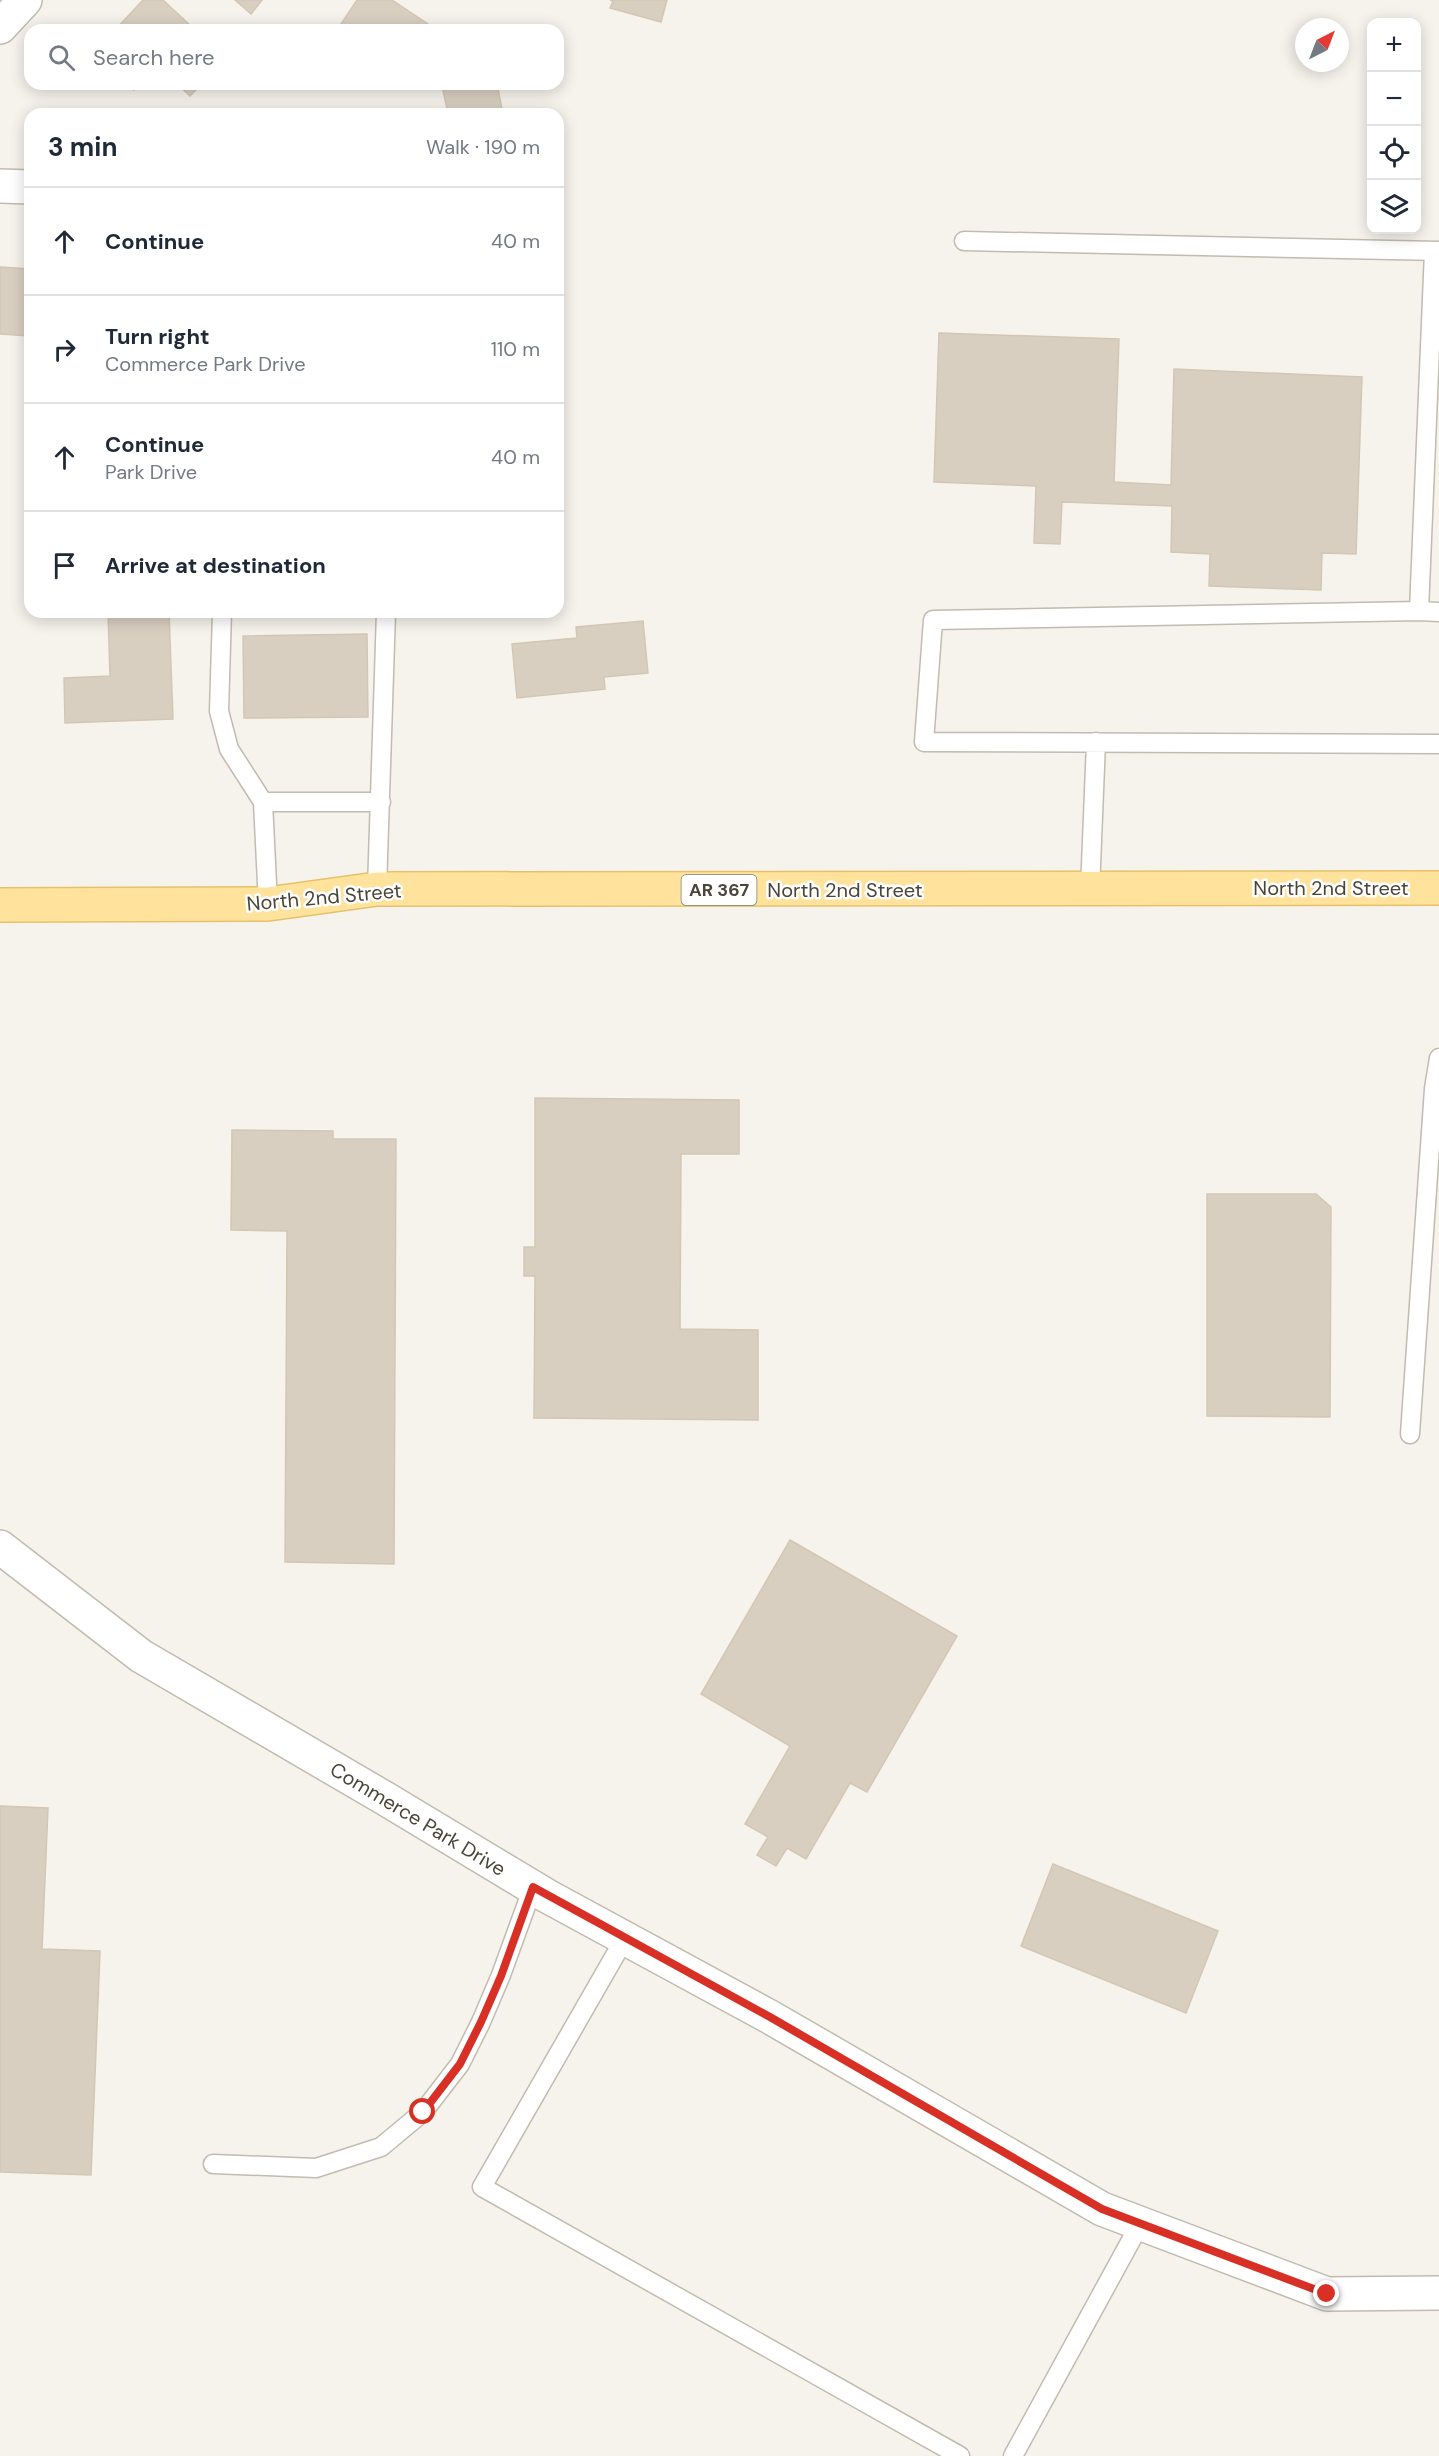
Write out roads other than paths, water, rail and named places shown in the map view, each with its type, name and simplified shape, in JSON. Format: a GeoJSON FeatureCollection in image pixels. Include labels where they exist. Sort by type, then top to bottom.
{"type":"FeatureCollection","features":[{"type":"Feature","properties":{"kind":"main road","name":"North 2nd Street"},"geometry":{"type":"LineString","coordinates":[[0,905],[268,904],[376,889],[1439,888]]}},
{"type":"Feature","properties":{"kind":"street"},"geometry":{"type":"LineString","coordinates":[[0,27],[25,0]]}},
{"type":"Feature","properties":{"kind":"street"},"geometry":{"type":"LineString","coordinates":[[0,186],[24,188]]}},
{"type":"Feature","properties":{"kind":"street","name":"Commerce Park Drive"},"geometry":{"type":"LineString","coordinates":[[0,1547],[141,1656],[533,1887],[770,2017],[1102,2209],[1327,2294],[1439,2293]]}},
{"type":"Feature","properties":{"kind":"lane"},"geometry":{"type":"LineString","coordinates":[[964,241],[1437,251],[1419,611]]}},
{"type":"Feature","properties":{"kind":"lane"},"geometry":{"type":"LineString","coordinates":[[1439,612],[933,620],[924,741],[1439,744]]}},
{"type":"Feature","properties":{"kind":"lane"},"geometry":{"type":"LineString","coordinates":[[222,618],[219,711],[229,749],[263,802],[268,904]]}},
{"type":"Feature","properties":{"kind":"lane"},"geometry":{"type":"LineString","coordinates":[[376,889],[381,802],[386,618]]}},
{"type":"Feature","properties":{"kind":"lane"},"geometry":{"type":"LineString","coordinates":[[1090,890],[1096,742]]}},
{"type":"Feature","properties":{"kind":"lane"},"geometry":{"type":"LineString","coordinates":[[263,802],[381,802]]}},
{"type":"Feature","properties":{"kind":"lane"},"geometry":{"type":"LineString","coordinates":[[1410,1434],[1434,1089],[1439,1058]]}},
{"type":"Feature","properties":{"kind":"lane"},"geometry":{"type":"LineString","coordinates":[[213,2164],[316,2168],[381,2147],[423,2112],[460,2064],[481,2022],[501,1976],[533,1887]]}},
{"type":"Feature","properties":{"kind":"lane"},"geometry":{"type":"LineString","coordinates":[[625,1938],[482,2187],[960,2456]]}},
{"type":"Feature","properties":{"kind":"lane"},"geometry":{"type":"LineString","coordinates":[[1013,2456],[1140,2224]]}}]}
